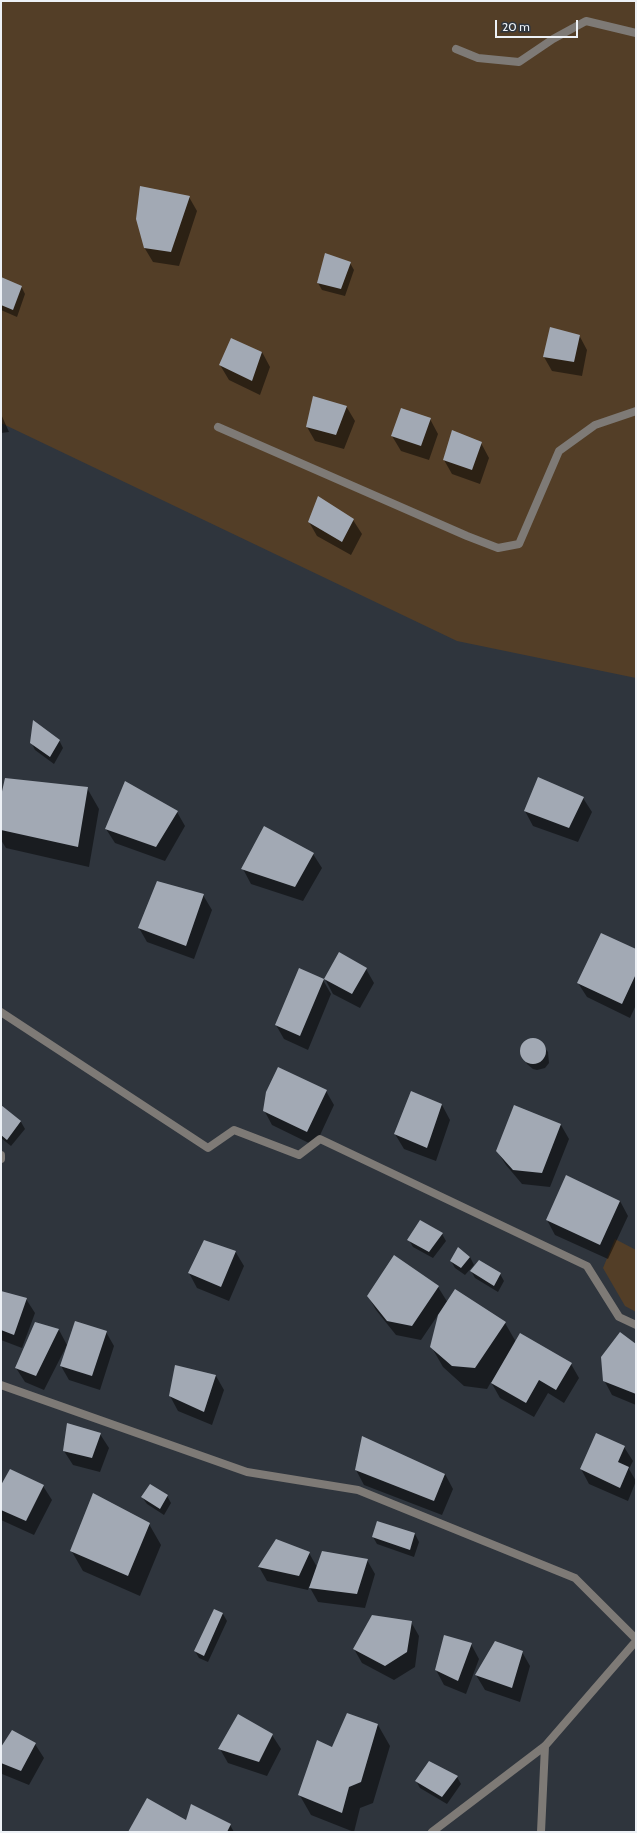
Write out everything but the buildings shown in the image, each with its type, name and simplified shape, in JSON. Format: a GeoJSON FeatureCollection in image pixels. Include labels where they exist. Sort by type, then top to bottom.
{"type":"FeatureCollection","features":[{"type":"Feature","properties":{"kind":"street"},"geometry":{"type":"LineString","coordinates":[[456,49],[478,58],[519,62],[552,39],[586,21],[636,33]]}},
{"type":"Feature","properties":{"kind":"street"},"geometry":{"type":"LineString","coordinates":[[218,427],[467,536],[498,548],[519,544],[559,451],[595,425],[636,411]]}},
{"type":"Feature","properties":{"kind":"street"},"geometry":{"type":"LineString","coordinates":[[1,1012],[208,1148],[234,1130],[299,1155],[320,1139],[587,1266],[619,1317],[636,1325]]}},
{"type":"Feature","properties":{"kind":"street"},"geometry":{"type":"LineString","coordinates":[[1,1156],[1,1159]]}},
{"type":"Feature","properties":{"kind":"street"},"geometry":{"type":"LineString","coordinates":[[1,1386],[247,1472],[358,1490],[575,1578],[636,1640],[545,1746],[432,1832]]}},
{"type":"Feature","properties":{"kind":"street"},"geometry":{"type":"LineString","coordinates":[[541,1832],[545,1746]]}},
{"type":"Feature","properties":{"kind":"shaded area"},"geometry":{"type":"Polygon","coordinates":[[[1,1],[636,1],[636,678],[457,641],[1,423],[1,1]]]}},
{"type":"Feature","properties":{"kind":"shaded area"},"geometry":{"type":"Polygon","coordinates":[[[615,1239],[636,1250],[636,1312],[625,1306],[603,1268],[615,1239]]]}}]}
